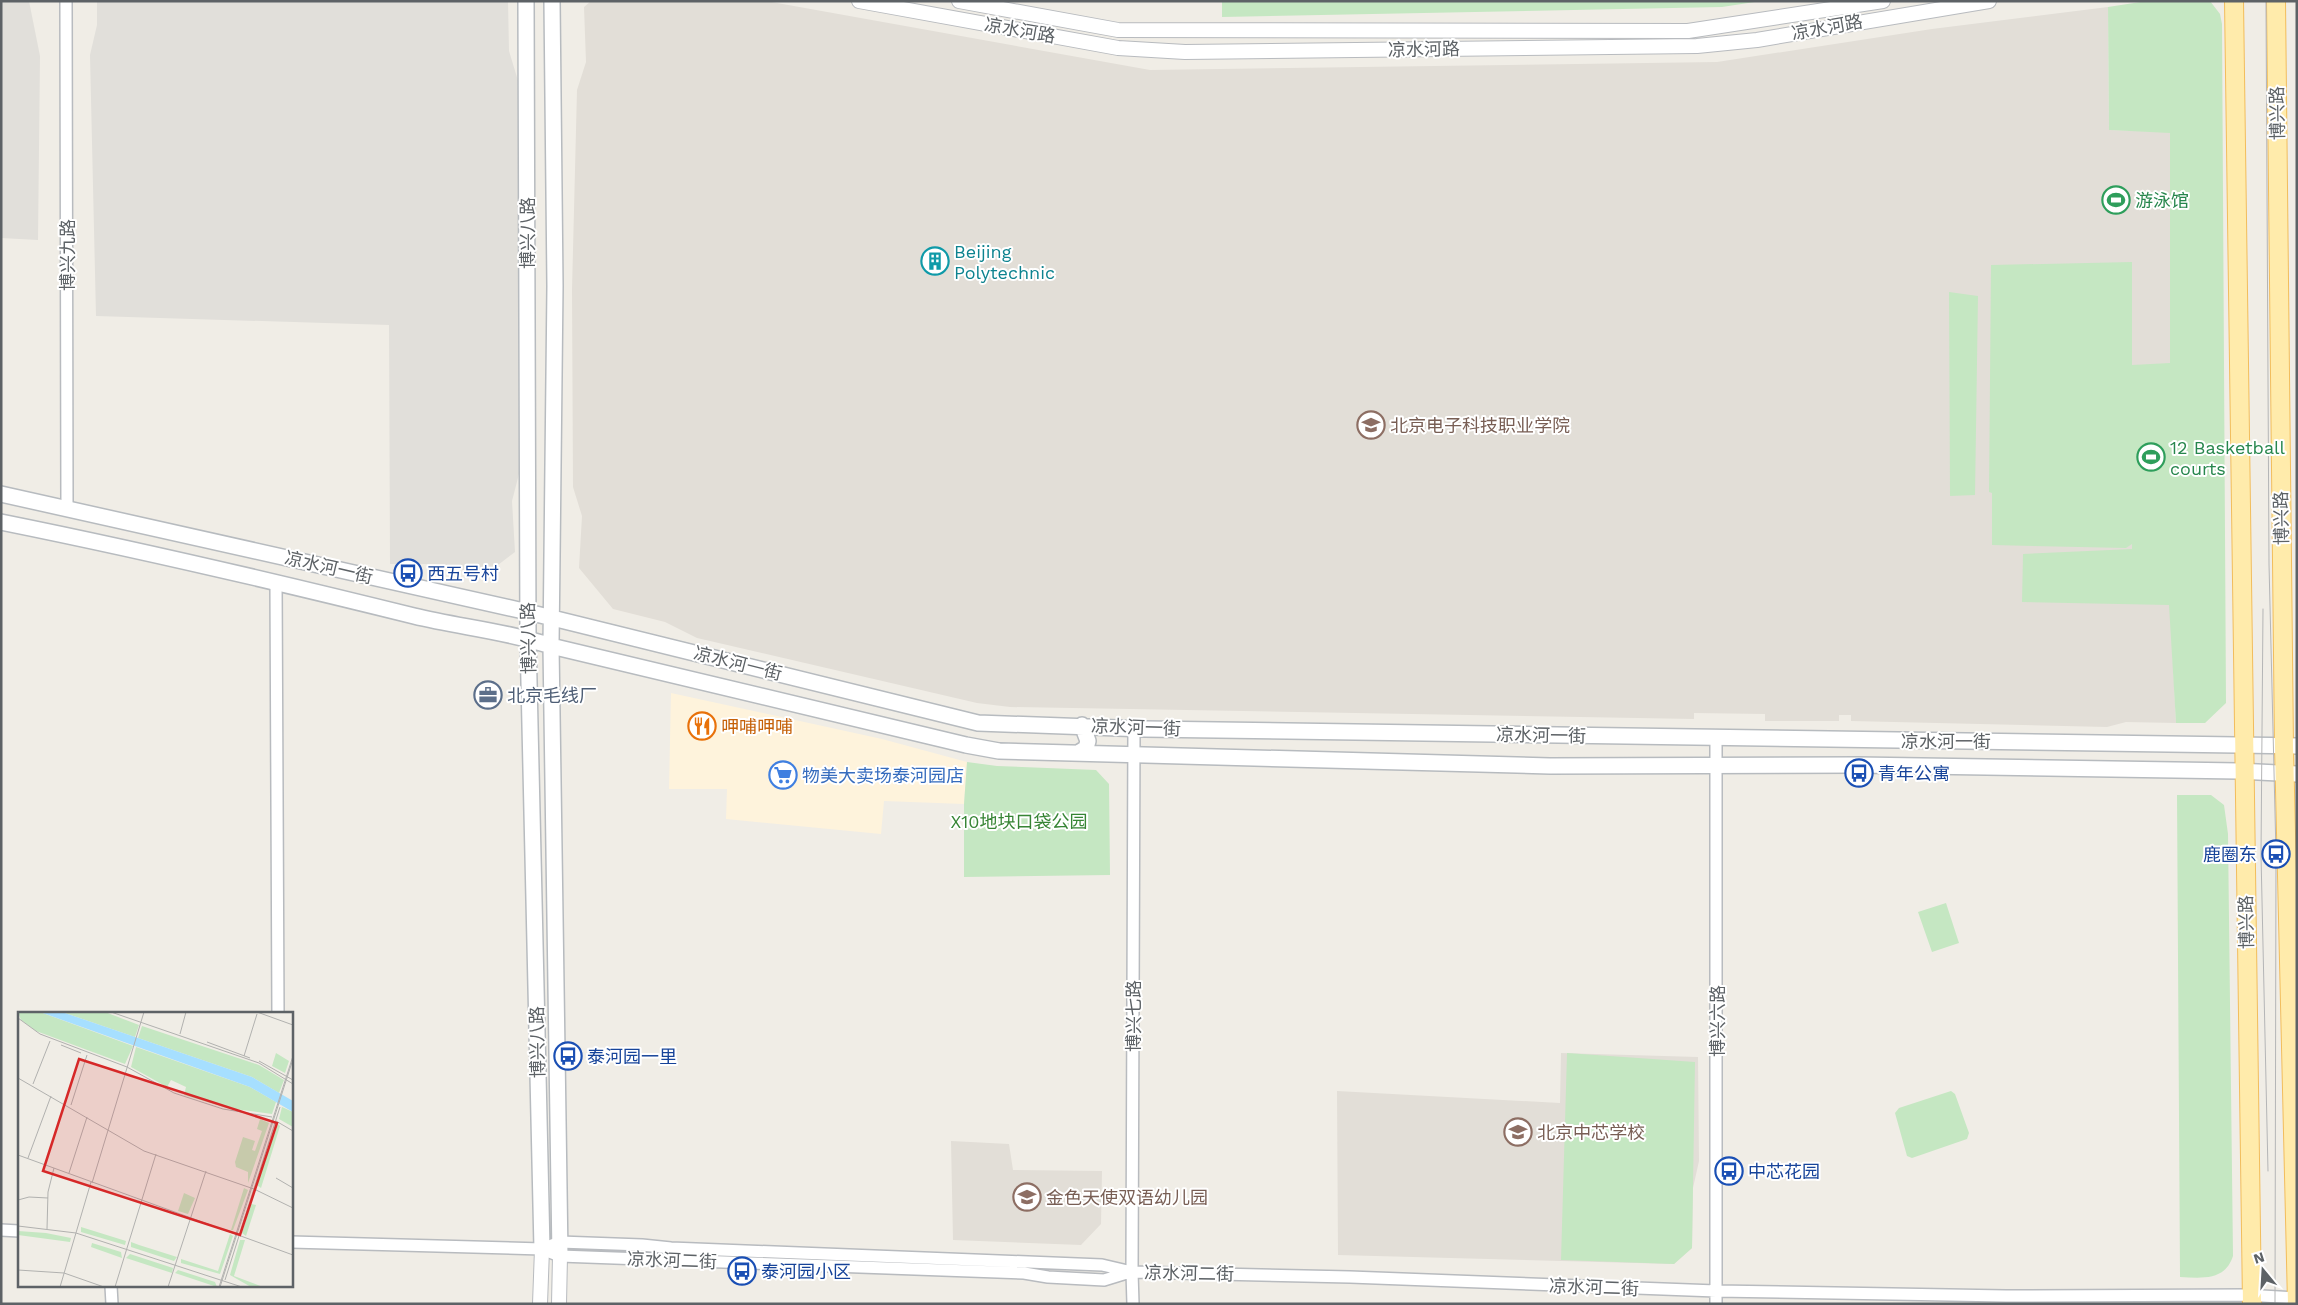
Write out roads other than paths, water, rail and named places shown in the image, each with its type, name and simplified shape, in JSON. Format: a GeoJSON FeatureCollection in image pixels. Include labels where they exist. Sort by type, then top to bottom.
{"type":"FeatureCollection","features":[{"type":"Feature","properties":{"kind":"main road","name":"博兴八路"},"geometry":{"type":"LineString","coordinates":[[526,1],[528,638],[542,1248]]}},
{"type":"Feature","properties":{"kind":"main road","name":"博兴八路"},"geometry":{"type":"LineString","coordinates":[[552,1],[554,296],[551,646],[560,1249]]}},
{"type":"Feature","properties":{"kind":"main road","name":"博兴路"},"geometry":{"type":"LineString","coordinates":[[2234,1],[2252,1300]]}},
{"type":"Feature","properties":{"kind":"main road","name":"博兴路"},"geometry":{"type":"LineString","coordinates":[[2276,1],[2291,774],[2297,1304]]}},
{"type":"Feature","properties":{"kind":"main road","name":"凉水河一街"},"geometry":{"type":"LineString","coordinates":[[1,494],[551,617],[978,723],[1134,728],[2290,746]]}},
{"type":"Feature","properties":{"kind":"main road","name":"凉水河一街"},"geometry":{"type":"LineString","coordinates":[[1,522],[276,582],[438,622],[528,638],[551,646],[966,745],[1000,751],[1550,766],[1717,764],[2291,774]]}},
{"type":"Feature","properties":{"kind":"main road"},"geometry":{"type":"LineString","coordinates":[[1078,753],[1086,748],[1088,740],[1082,725]]}},
{"type":"Feature","properties":{"kind":"street","name":"博兴九路"},"geometry":{"type":"LineString","coordinates":[[66,1],[67,508]]}},
{"type":"Feature","properties":{"kind":"street","name":"凉水河路"},"geometry":{"type":"LineString","coordinates":[[859,1],[1118,48],[1186,52],[1698,46],[1757,40],[1989,1]]}},
{"type":"Feature","properties":{"kind":"street","name":"凉水河路"},"geometry":{"type":"LineString","coordinates":[[959,1],[1118,30],[1688,31],[1883,1]]}},
{"type":"Feature","properties":{"kind":"street"},"geometry":{"type":"LineString","coordinates":[[276,582],[278,1012]]}},
{"type":"Feature","properties":{"kind":"street","name":"博兴七路"},"geometry":{"type":"LineString","coordinates":[[1133,1304],[1134,728]]}},
{"type":"Feature","properties":{"kind":"street","name":"博兴六路"},"geometry":{"type":"LineString","coordinates":[[1716,738],[1716,1304]]}},
{"type":"Feature","properties":{"kind":"street"},"geometry":{"type":"LineString","coordinates":[[1,1230],[18,1231]]}},
{"type":"Feature","properties":{"kind":"street","name":"凉水河二街"},"geometry":{"type":"LineString","coordinates":[[292,1242],[542,1248],[1024,1273],[1048,1277],[1104,1280],[1132,1272],[1350,1277],[1716,1291],[2252,1300],[2297,1298]]}},
{"type":"Feature","properties":{"kind":"street","name":"博兴八路"},"geometry":{"type":"LineString","coordinates":[[540,1304],[542,1248]]}},
{"type":"Feature","properties":{"kind":"street","name":"博兴八路"},"geometry":{"type":"LineString","coordinates":[[559,1304],[560,1249]]}},
{"type":"Feature","properties":{"kind":"street"},"geometry":{"type":"LineString","coordinates":[[111,1288],[112,1304]]}},
{"type":"Feature","properties":{"kind":"tram line"},"geometry":{"type":"LineString","coordinates":[[2266,1],[2269,564],[2276,854],[2275,1304]]}},
{"type":"Feature","properties":{"kind":"tram line"},"geometry":{"type":"LineString","coordinates":[[2263,609],[2261,855],[2268,1171]]}},
{"type":"Feature","properties":{"kind":"place","name":"游泳馆"},"geometry":{"type":"Point","coordinates":[2116,200]}},
{"type":"Feature","properties":{"kind":"place","name":"Beijing Polytechnic"},"geometry":{"type":"Point","coordinates":[935,261]}},
{"type":"Feature","properties":{"kind":"place","name":"北京电子科技职业学院"},"geometry":{"type":"Point","coordinates":[1371,425]}},
{"type":"Feature","properties":{"kind":"place","name":"12 Basketball courts"},"geometry":{"type":"Point","coordinates":[2151,457]}},
{"type":"Feature","properties":{"kind":"place","name":"西五号村"},"geometry":{"type":"Point","coordinates":[408,573]}},
{"type":"Feature","properties":{"kind":"place","name":"北京毛线厂"},"geometry":{"type":"Point","coordinates":[488,695]}},
{"type":"Feature","properties":{"kind":"place","name":"呷哺呷哺"},"geometry":{"type":"Point","coordinates":[702,726]}},
{"type":"Feature","properties":{"kind":"place","name":"青年公寓"},"geometry":{"type":"Point","coordinates":[1859,773]}},
{"type":"Feature","properties":{"kind":"place","name":"物美大卖场泰河园店"},"geometry":{"type":"Point","coordinates":[783,775]}},
{"type":"Feature","properties":{"kind":"place","name":"鹿圈东"},"geometry":{"type":"Point","coordinates":[2276,854]}},
{"type":"Feature","properties":{"kind":"place","name":"泰河园一里"},"geometry":{"type":"Point","coordinates":[568,1056]}},
{"type":"Feature","properties":{"kind":"place","name":"北京中芯学校"},"geometry":{"type":"Point","coordinates":[1518,1132]}},
{"type":"Feature","properties":{"kind":"place","name":"中芯花园"},"geometry":{"type":"Point","coordinates":[1729,1171]}},
{"type":"Feature","properties":{"kind":"place","name":"金色天使双语幼儿园"},"geometry":{"type":"Point","coordinates":[1027,1197]}},
{"type":"Feature","properties":{"kind":"place","name":"泰河园小区"},"geometry":{"type":"Point","coordinates":[742,1271]}},
{"type":"Feature","properties":{"kind":"park label","name":"X10地块口袋公园"},"geometry":{"type":"Point","coordinates":[1019,821]}}]}
